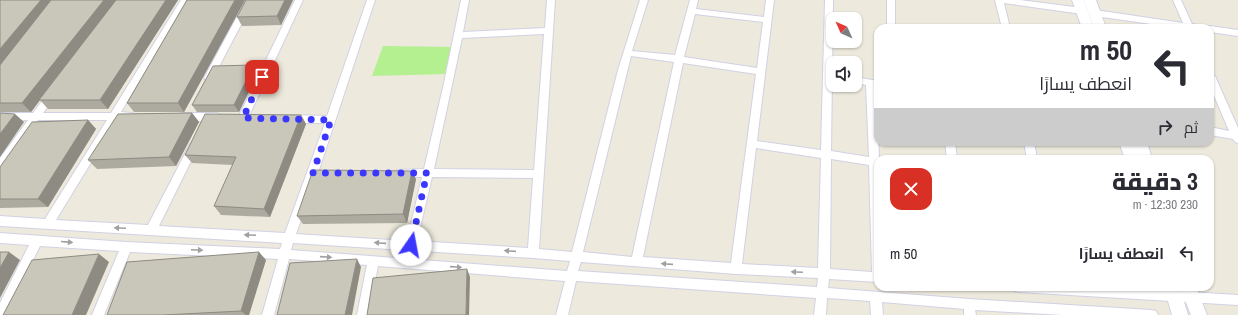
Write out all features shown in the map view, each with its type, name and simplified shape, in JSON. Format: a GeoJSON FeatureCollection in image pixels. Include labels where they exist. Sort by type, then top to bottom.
{"type":"FeatureCollection","features":[{"type":"Feature","properties":{"kind":"main road"},"geometry":{"type":"LineString","coordinates":[[1090,0],[1098,24]]}},
{"type":"Feature","properties":{"kind":"main road"},"geometry":{"type":"LineString","coordinates":[[1080,6],[1087,24]]}},
{"type":"Feature","properties":{"kind":"main road"},"geometry":{"type":"LineString","coordinates":[[1173,292],[1180,315]]}},
{"type":"Feature","properties":{"kind":"main road"},"geometry":{"type":"LineString","coordinates":[[1190,292],[1199,315]]}},
{"type":"Feature","properties":{"kind":"street"},"geometry":{"type":"LineString","coordinates":[[48,224],[185,0]]}},
{"type":"Feature","properties":{"kind":"street"},"geometry":{"type":"LineString","coordinates":[[203,89],[250,0]]}},
{"type":"Feature","properties":{"kind":"street"},"geometry":{"type":"LineString","coordinates":[[173,117],[190,113],[208,117],[240,118],[299,0]]}},
{"type":"Feature","properties":{"kind":"street"},"geometry":{"type":"LineString","coordinates":[[268,315],[289,238],[316,173],[331,120],[371,0]]}},
{"type":"Feature","properties":{"kind":"street"},"geometry":{"type":"LineString","coordinates":[[411,245],[465,0]]}},
{"type":"Feature","properties":{"kind":"street"},"geometry":{"type":"LineString","coordinates":[[533,253],[551,0]]}},
{"type":"Feature","properties":{"kind":"street"},"geometry":{"type":"LineString","coordinates":[[562,315],[597,165],[627,53],[644,0]]}},
{"type":"Feature","properties":{"kind":"street"},"geometry":{"type":"LineString","coordinates":[[636,262],[679,59],[694,0]]}},
{"type":"Feature","properties":{"kind":"street"},"geometry":{"type":"LineString","coordinates":[[736,269],[770,0]]}},
{"type":"Feature","properties":{"kind":"street"},"geometry":{"type":"LineString","coordinates":[[828,0],[830,56]]}},
{"type":"Feature","properties":{"kind":"street"},"geometry":{"type":"LineString","coordinates":[[891,0],[891,24]]}},
{"type":"Feature","properties":{"kind":"street"},"geometry":{"type":"LineString","coordinates":[[1005,24],[1000,0],[1080,6]]}},
{"type":"Feature","properties":{"kind":"street"},"geometry":{"type":"LineString","coordinates":[[1177,0],[1188,24]]}},
{"type":"Feature","properties":{"kind":"street"},"geometry":{"type":"LineString","coordinates":[[691,11],[768,20]]}},
{"type":"Feature","properties":{"kind":"street"},"geometry":{"type":"LineString","coordinates":[[1094,13],[1169,24]]}},
{"type":"Feature","properties":{"kind":"street"},"geometry":{"type":"LineString","coordinates":[[1214,29],[1238,32]]}},
{"type":"Feature","properties":{"kind":"street"},"geometry":{"type":"LineString","coordinates":[[458,35],[549,31]]}},
{"type":"Feature","properties":{"kind":"street"},"geometry":{"type":"LineString","coordinates":[[627,53],[679,59],[761,72]]}},
{"type":"Feature","properties":{"kind":"street"},"geometry":{"type":"LineString","coordinates":[[862,81],[874,83]]}},
{"type":"Feature","properties":{"kind":"street"},"geometry":{"type":"LineString","coordinates":[[1214,85],[1237,137]]}},
{"type":"Feature","properties":{"kind":"street"},"geometry":{"type":"LineString","coordinates":[[0,166],[58,86]]}},
{"type":"Feature","properties":{"kind":"street"},"geometry":{"type":"LineString","coordinates":[[820,315],[824,273],[830,92]]}},
{"type":"Feature","properties":{"kind":"street"},"geometry":{"type":"LineString","coordinates":[[0,117],[136,116]]}},
{"type":"Feature","properties":{"kind":"street"},"geometry":{"type":"LineString","coordinates":[[152,229],[208,117]]}},
{"type":"Feature","properties":{"kind":"street"},"geometry":{"type":"LineString","coordinates":[[283,119],[331,120]]}},
{"type":"Feature","properties":{"kind":"street"},"geometry":{"type":"LineString","coordinates":[[1214,132],[1237,137]]}},
{"type":"Feature","properties":{"kind":"street"},"geometry":{"type":"LineString","coordinates":[[752,144],[874,162]]}},
{"type":"Feature","properties":{"kind":"street"},"geometry":{"type":"LineString","coordinates":[[389,173],[538,174]]}},
{"type":"Feature","properties":{"kind":"street"},"geometry":{"type":"LineString","coordinates":[[0,221],[411,245],[736,269],[874,277]]}},
{"type":"Feature","properties":{"kind":"street"},"geometry":{"type":"LineString","coordinates":[[0,238],[126,247],[284,254],[572,276],[876,296],[970,310],[1152,315]]}},
{"type":"Feature","properties":{"kind":"street"},"geometry":{"type":"LineString","coordinates":[[0,314],[37,240]]}},
{"type":"Feature","properties":{"kind":"street"},"geometry":{"type":"LineString","coordinates":[[98,315],[126,247]]}},
{"type":"Feature","properties":{"kind":"street"},"geometry":{"type":"LineString","coordinates":[[363,315],[373,261]]}},
{"type":"Feature","properties":{"kind":"street"},"geometry":{"type":"LineString","coordinates":[[1143,291],[1190,292],[1238,300]]}},
{"type":"Feature","properties":{"kind":"street"},"geometry":{"type":"LineString","coordinates":[[876,296],[877,315]]}},
{"type":"Feature","properties":{"kind":"green space"},"geometry":{"type":"Polygon","coordinates":[[[383,46],[455,47],[447,74],[372,76],[383,46]]]}},
{"type":"Feature","properties":{"kind":"building"},"geometry":{"type":"Polygon","coordinates":[[[0,0],[41,0],[0,49],[0,0]]]}},
{"type":"Feature","properties":{"kind":"building"},"geometry":{"type":"Polygon","coordinates":[[[51,0],[104,0],[22,103],[0,103],[0,65],[51,0]]]}},
{"type":"Feature","properties":{"kind":"building"},"geometry":{"type":"Polygon","coordinates":[[[116,0],[166,0],[100,100],[39,100],[116,0]]]}},
{"type":"Feature","properties":{"kind":"building"},"geometry":{"type":"Polygon","coordinates":[[[187,0],[235,0],[178,103],[127,103],[187,0]]]}},
{"type":"Feature","properties":{"kind":"building"},"geometry":{"type":"Polygon","coordinates":[[[246,0],[285,0],[277,16],[237,17],[246,0]]]}},
{"type":"Feature","properties":{"kind":"building"},"geometry":{"type":"Polygon","coordinates":[[[254,65],[234,105],[192,105],[213,66],[254,65]]]}},
{"type":"Feature","properties":{"kind":"building"},"geometry":{"type":"Polygon","coordinates":[[[0,113],[15,114],[0,134],[0,113]]]}},
{"type":"Feature","properties":{"kind":"building"},"geometry":{"type":"Polygon","coordinates":[[[192,113],[169,157],[88,160],[118,114],[192,113]]]}},
{"type":"Feature","properties":{"kind":"building"},"geometry":{"type":"Polygon","coordinates":[[[205,114],[301,115],[264,209],[214,206],[236,157],[185,155],[205,114]]]}},
{"type":"Feature","properties":{"kind":"building"},"geometry":{"type":"Polygon","coordinates":[[[88,120],[38,199],[0,199],[0,167],[32,122],[88,120]]]}},
{"type":"Feature","properties":{"kind":"building"},"geometry":{"type":"Polygon","coordinates":[[[313,170],[412,171],[403,214],[297,216],[313,170]]]}},
{"type":"Feature","properties":{"kind":"building"},"geometry":{"type":"Polygon","coordinates":[[[0,252],[9,252],[0,268],[0,252]]]}},
{"type":"Feature","properties":{"kind":"building"},"geometry":{"type":"Polygon","coordinates":[[[259,252],[241,311],[163,315],[107,315],[127,262],[259,252]]]}},
{"type":"Feature","properties":{"kind":"building"},"geometry":{"type":"Polygon","coordinates":[[[99,254],[72,315],[3,315],[32,260],[99,254]]]}},
{"type":"Feature","properties":{"kind":"building"},"geometry":{"type":"Polygon","coordinates":[[[357,259],[345,315],[277,315],[290,263],[357,259]]]}},
{"type":"Feature","properties":{"kind":"building"},"geometry":{"type":"Polygon","coordinates":[[[467,269],[466,315],[367,315],[373,278],[467,269]]]}},
{"type":"Feature","properties":{"kind":"route"},"geometry":{"type":"LineString","coordinates":[[262,77],[243,118],[331,120],[313,173],[427,173],[411,245]]}}]}
